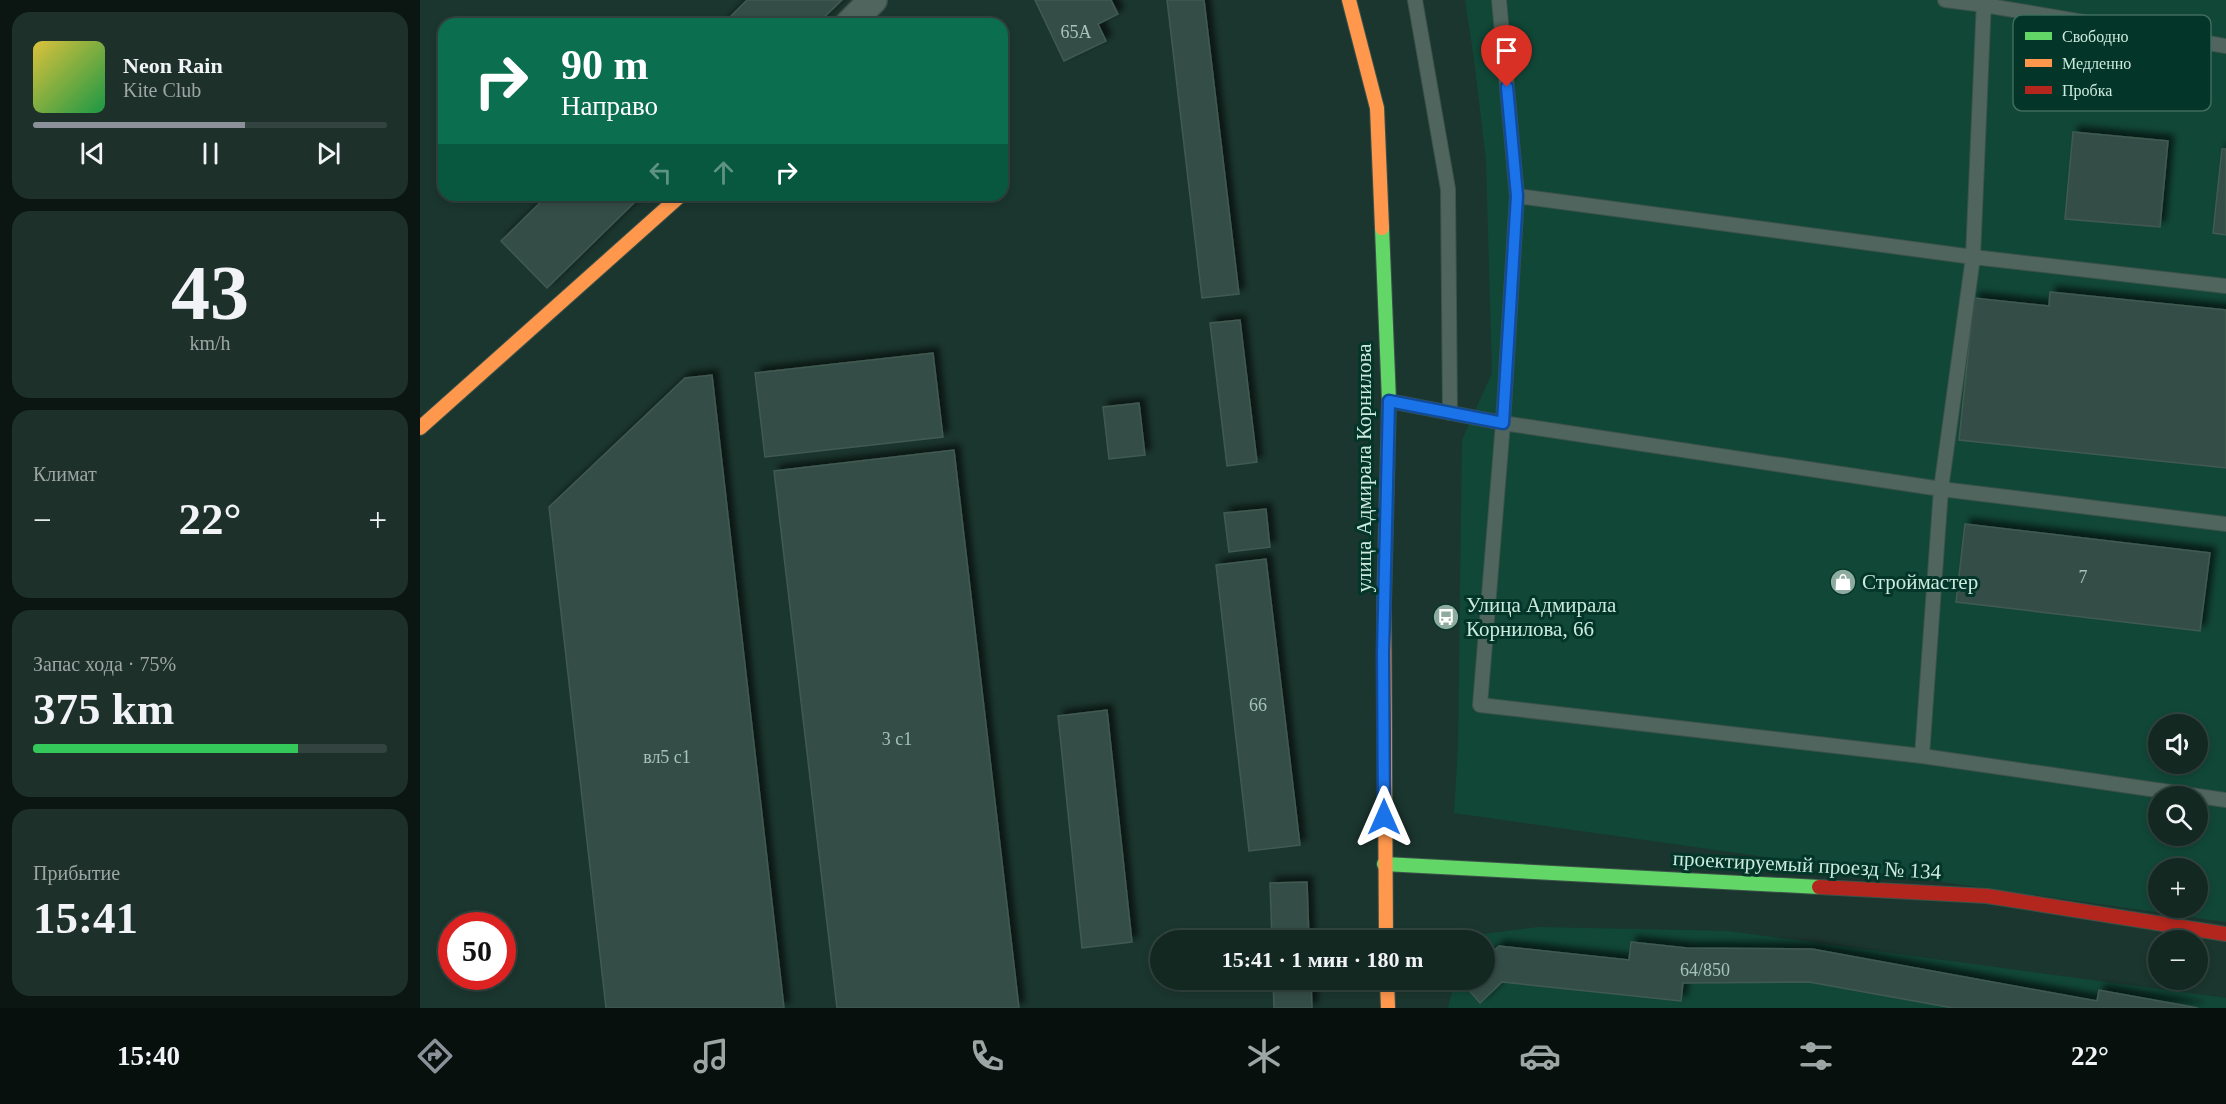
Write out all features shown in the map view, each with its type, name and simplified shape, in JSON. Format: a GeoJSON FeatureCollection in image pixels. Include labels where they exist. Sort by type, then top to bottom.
{"type":"FeatureCollection","features":[{"type":"Feature","properties":{"kind":"street"},"geometry":{"type":"LineString","coordinates":[[855,18],[873,0]]}},
{"type":"Feature","properties":{"kind":"street","name":"улица Адмирала Корнилова"},"geometry":{"type":"LineString","coordinates":[[1349,0],[1377,108],[1389,401],[1383,652],[1386,930]]}},
{"type":"Feature","properties":{"kind":"street"},"geometry":{"type":"LineString","coordinates":[[420,428],[674,201]]}},
{"type":"Feature","properties":{"kind":"street","name":"проектируемый проезд № 134"},"geometry":{"type":"LineString","coordinates":[[1384,864],[1987,896],[2226,934]]}},
{"type":"Feature","properties":{"kind":"street"},"geometry":{"type":"LineString","coordinates":[[1387,990],[1388,1008]]}},
{"type":"Feature","properties":{"kind":"lane"},"geometry":{"type":"LineString","coordinates":[[1415,0],[1448,189],[1450,413]]}},
{"type":"Feature","properties":{"kind":"lane"},"geometry":{"type":"LineString","coordinates":[[1499,0],[1517,196],[1503,423],[1480,705],[1922,756],[2226,800]]}},
{"type":"Feature","properties":{"kind":"lane"},"geometry":{"type":"LineString","coordinates":[[1945,0],[1984,2],[2056,15]]}},
{"type":"Feature","properties":{"kind":"lane"},"geometry":{"type":"LineString","coordinates":[[1922,756],[1941,489],[1973,257],[1984,2]]}},
{"type":"Feature","properties":{"kind":"lane"},"geometry":{"type":"LineString","coordinates":[[2211,43],[2226,46]]}},
{"type":"Feature","properties":{"kind":"lane"},"geometry":{"type":"LineString","coordinates":[[1517,196],[1973,257],[2226,286]]}},
{"type":"Feature","properties":{"kind":"lane"},"geometry":{"type":"LineString","coordinates":[[1389,401],[1503,423],[1941,489],[2226,524]]}},
{"type":"Feature","properties":{"kind":"shaded area","name":"Строймастер"},"geometry":{"type":"Polygon","coordinates":[[[1465,0],[2226,0],[2226,922],[2198,918],[2208,918],[2208,858],[2148,858],[2148,911],[1454,813],[1458,746],[1462,440],[1492,373],[1486,160],[1465,0]]]}},
{"type":"Feature","properties":{"kind":"shaded area"},"geometry":{"type":"Polygon","coordinates":[[[1538,927],[1728,931],[2148,988],[2148,990],[2167,990],[2226,998],[2226,1008],[1448,1008],[1452,990],[1495,990],[1495,932],[1538,927]]]}},
{"type":"Feature","properties":{"kind":"building"},"geometry":{"type":"Polygon","coordinates":[[[747,0],[842,0],[823,18],[729,18],[747,0]]]}},
{"type":"Feature","properties":{"kind":"building"},"geometry":{"type":"Polygon","coordinates":[[[1035,0],[1111,0],[1118,14],[1098,24],[1106,41],[1064,61],[1035,0]]]}},
{"type":"Feature","properties":{"kind":"building"},"geometry":{"type":"Polygon","coordinates":[[[1167,0],[1204,0],[1239,294],[1202,298],[1167,0]]]}},
{"type":"Feature","properties":{"kind":"building"},"geometry":{"type":"Polygon","coordinates":[[[2073,132],[2168,141],[2160,227],[2065,219],[2073,132]]]}},
{"type":"Feature","properties":{"kind":"building"},"geometry":{"type":"Polygon","coordinates":[[[2222,149],[2226,149],[2226,235],[2213,233],[2222,149]]]}},
{"type":"Feature","properties":{"kind":"building"},"geometry":{"type":"Polygon","coordinates":[[[542,201],[636,201],[547,288],[501,241],[542,201]]]}},
{"type":"Feature","properties":{"kind":"building"},"geometry":{"type":"Polygon","coordinates":[[[2050,292],[2226,310],[2226,468],[1959,440],[1974,298],[2049,306],[2050,292]]]}},
{"type":"Feature","properties":{"kind":"building"},"geometry":{"type":"Polygon","coordinates":[[[1240,320],[1257,462],[1227,466],[1210,323],[1240,320]]]}},
{"type":"Feature","properties":{"kind":"building"},"geometry":{"type":"Polygon","coordinates":[[[933,353],[943,437],[765,457],[755,373],[933,353]]]}},
{"type":"Feature","properties":{"kind":"building"},"geometry":{"type":"Polygon","coordinates":[[[712,375],[784,1008],[606,1008],[549,507],[685,378],[712,375]]]}},
{"type":"Feature","properties":{"kind":"building"},"geometry":{"type":"Polygon","coordinates":[[[1139,403],[1145,455],[1109,459],[1103,407],[1139,403]]]}},
{"type":"Feature","properties":{"kind":"building"},"geometry":{"type":"Polygon","coordinates":[[[954,450],[1019,1008],[837,1008],[774,471],[954,450]]]}},
{"type":"Feature","properties":{"kind":"building"},"geometry":{"type":"Polygon","coordinates":[[[1266,509],[1270,547],[1229,552],[1224,513],[1266,509]]]}},
{"type":"Feature","properties":{"kind":"building"},"geometry":{"type":"Polygon","coordinates":[[[1965,524],[2210,553],[2200,631],[1956,602],[1965,524]]]}},
{"type":"Feature","properties":{"kind":"building"},"geometry":{"type":"Polygon","coordinates":[[[1266,559],[1300,845],[1249,851],[1216,565],[1266,559]]]}},
{"type":"Feature","properties":{"kind":"building"},"geometry":{"type":"Polygon","coordinates":[[[1107,710],[1132,942],[1082,948],[1058,716],[1107,710]]]}},
{"type":"Feature","properties":{"kind":"building"},"geometry":{"type":"Polygon","coordinates":[[[1307,882],[1309,930],[1272,930],[1270,883],[1307,882]]]}},
{"type":"Feature","properties":{"kind":"building"},"geometry":{"type":"Polygon","coordinates":[[[1631,942],[1687,948],[1812,949],[2097,1001],[2099,990],[2198,1008],[1953,1008],[1809,982],[1683,983],[1681,1001],[1502,982],[1495,989],[1495,950],[1499,946],[1629,960],[1631,942]]]}},
{"type":"Feature","properties":{"kind":"building"},"geometry":{"type":"Polygon","coordinates":[[[1273,990],[1311,990],[1312,1008],[1274,1008],[1273,990]]]}},
{"type":"Feature","properties":{"kind":"building"},"geometry":{"type":"Polygon","coordinates":[[[1469,990],[1494,990],[1480,1003],[1469,990]]]}},
{"type":"Feature","properties":{"kind":"traffic: fast"},"geometry":{"type":"LineString","coordinates":[[1382,228],[1389,401],[1384,604]]}},
{"type":"Feature","properties":{"kind":"traffic: fast"},"geometry":{"type":"LineString","coordinates":[[1384,864],[1819,887]]}},
{"type":"Feature","properties":{"kind":"traffic: slow"},"geometry":{"type":"LineString","coordinates":[[1349,0],[1377,108],[1382,228]]}},
{"type":"Feature","properties":{"kind":"traffic: slow"},"geometry":{"type":"LineString","coordinates":[[420,428],[674,201]]}},
{"type":"Feature","properties":{"kind":"traffic: slow"},"geometry":{"type":"LineString","coordinates":[[1384,604],[1386,930]]}},
{"type":"Feature","properties":{"kind":"traffic: slow"},"geometry":{"type":"LineString","coordinates":[[1387,990],[1388,1008]]}},
{"type":"Feature","properties":{"kind":"traffic: jam"},"geometry":{"type":"LineString","coordinates":[[1819,887],[1987,896],[2226,934]]}},
{"type":"Feature","properties":{"kind":"place","name":"Строймастер"},"geometry":{"type":"Point","coordinates":[1843,582]}},
{"type":"Feature","properties":{"kind":"place","name":"Улица Адмирала Корнилова, 66"},"geometry":{"type":"Point","coordinates":[1446,617]}},
{"type":"Feature","properties":{"kind":"route"},"geometry":{"type":"LineString","coordinates":[[1384,817],[1383,652],[1389,401],[1503,423],[1517,196],[1507,87]]}}]}
